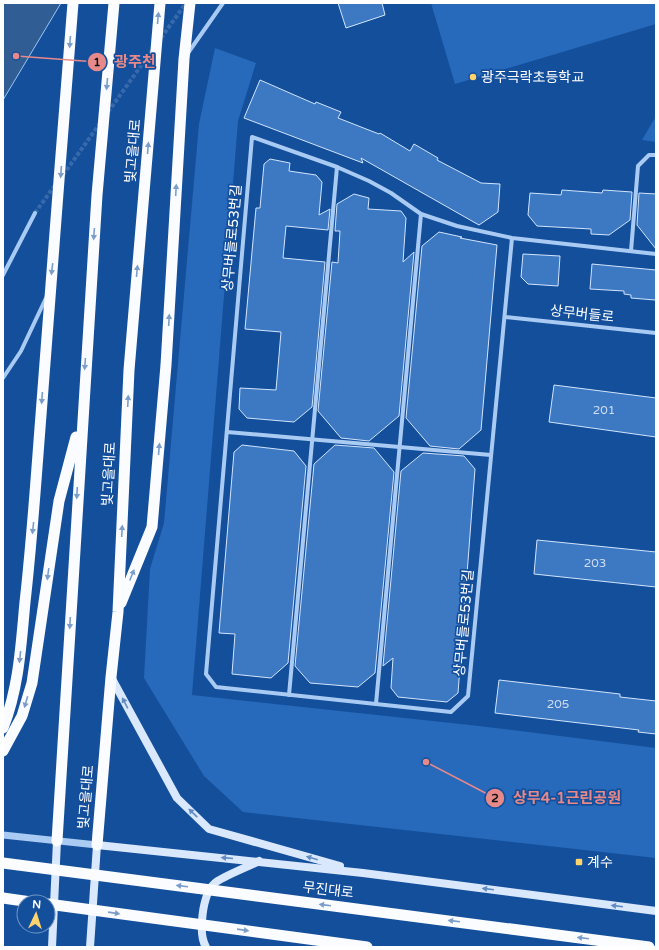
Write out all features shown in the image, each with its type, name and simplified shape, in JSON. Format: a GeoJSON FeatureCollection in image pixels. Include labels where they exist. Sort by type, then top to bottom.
{"type":"FeatureCollection","features":[{"type":"Feature","properties":{"kind":"highway"},"geometry":{"type":"LineString","coordinates":[[3,728],[12,705],[18,677],[34,518],[50,290],[73,3]]}},
{"type":"Feature","properties":{"kind":"highway","name":"빛고을대로"},"geometry":{"type":"LineString","coordinates":[[56,841],[97,195],[114,3]]}},
{"type":"Feature","properties":{"kind":"highway","name":"빛고을대로"},"geometry":{"type":"LineString","coordinates":[[97,845],[118,612],[129,370],[160,3]]}},
{"type":"Feature","properties":{"kind":"highway"},"geometry":{"type":"LineString","coordinates":[[118,612],[152,527],[166,365],[184,59],[190,3]]}},
{"type":"Feature","properties":{"kind":"highway"},"geometry":{"type":"LineString","coordinates":[[3,751],[22,716],[32,683],[59,501],[82,413]]}},
{"type":"Feature","properties":{"kind":"highway","name":"무진대로"},"geometry":{"type":"LineString","coordinates":[[3,863],[650,947]]}},
{"type":"Feature","properties":{"kind":"highway"},"geometry":{"type":"LineString","coordinates":[[3,898],[16,900]]}},
{"type":"Feature","properties":{"kind":"highway"},"geometry":{"type":"LineString","coordinates":[[56,905],[367,947]]}},
{"type":"Feature","properties":{"kind":"main road"},"geometry":{"type":"LineString","coordinates":[[111,677],[178,798],[209,829],[363,873]]}},
{"type":"Feature","properties":{"kind":"main road","name":"빛고을대로"},"geometry":{"type":"LineString","coordinates":[[52,947],[56,841]]}},
{"type":"Feature","properties":{"kind":"main road","name":"빛고을대로"},"geometry":{"type":"LineString","coordinates":[[90,947],[97,845]]}},
{"type":"Feature","properties":{"kind":"main road","name":"무진대로"},"geometry":{"type":"LineString","coordinates":[[97,845],[363,873],[656,911]]}},
{"type":"Feature","properties":{"kind":"main road"},"geometry":{"type":"LineString","coordinates":[[206,947],[202,940],[203,908],[214,883],[260,861]]}},
{"type":"Feature","properties":{"kind":"street"},"geometry":{"type":"LineString","coordinates":[[184,59],[223,3]]}},
{"type":"Feature","properties":{"kind":"street","name":"상무버들로53번길"},"geometry":{"type":"LineString","coordinates":[[252,137],[338,167],[392,193],[420,214],[457,226],[512,238],[468,696],[451,712],[216,687],[206,674],[252,137]]}},
{"type":"Feature","properties":{"kind":"street"},"geometry":{"type":"LineString","coordinates":[[631,250],[638,166],[649,155],[656,155]]}},
{"type":"Feature","properties":{"kind":"street"},"geometry":{"type":"LineString","coordinates":[[289,695],[338,167]]}},
{"type":"Feature","properties":{"kind":"street"},"geometry":{"type":"LineString","coordinates":[[3,275],[35,213]]}},
{"type":"Feature","properties":{"kind":"street"},"geometry":{"type":"LineString","coordinates":[[376,704],[420,214]]}},
{"type":"Feature","properties":{"kind":"street"},"geometry":{"type":"LineString","coordinates":[[512,238],[631,250],[656,254]]}},
{"type":"Feature","properties":{"kind":"street"},"geometry":{"type":"LineString","coordinates":[[3,378],[21,351],[50,290]]}},
{"type":"Feature","properties":{"kind":"street","name":"상무버들로"},"geometry":{"type":"LineString","coordinates":[[505,317],[656,333]]}},
{"type":"Feature","properties":{"kind":"street"},"geometry":{"type":"LineString","coordinates":[[227,432],[491,455]]}},
{"type":"Feature","properties":{"kind":"street"},"geometry":{"type":"LineString","coordinates":[[3,835],[97,845]]}},
{"type":"Feature","properties":{"kind":"shaded area"},"geometry":{"type":"Polygon","coordinates":[[[3,3],[61,3],[3,100],[3,3]]]}},
{"type":"Feature","properties":{"kind":"shaded area"},"geometry":{"type":"Polygon","coordinates":[[[431,3],[656,3],[656,24],[455,84],[431,3]]]}},
{"type":"Feature","properties":{"kind":"shaded area"},"geometry":{"type":"Polygon","coordinates":[[[215,48],[256,63],[238,121],[192,695],[479,726],[656,748],[656,858],[243,812],[204,776],[144,678],[150,569],[164,523],[199,124],[215,48]]]}},
{"type":"Feature","properties":{"kind":"shaded area"},"geometry":{"type":"Polygon","coordinates":[[[656,116],[656,142],[642,140],[656,116]]]}},
{"type":"Feature","properties":{"kind":"building"},"geometry":{"type":"Polygon","coordinates":[[[338,3],[382,3],[385,15],[346,28],[338,3]]]}},
{"type":"Feature","properties":{"kind":"building"},"geometry":{"type":"Polygon","coordinates":[[[260,80],[315,104],[316,102],[341,112],[338,118],[379,134],[380,133],[410,151],[414,144],[438,158],[437,160],[481,183],[500,184],[498,212],[479,225],[361,158],[363,163],[244,118],[260,80]]]}},
{"type":"Feature","properties":{"kind":"building"},"geometry":{"type":"Polygon","coordinates":[[[270,159],[290,163],[289,171],[316,175],[322,182],[319,215],[330,209],[328,230],[286,226],[283,258],[325,262],[312,407],[294,422],[247,418],[239,409],[240,388],[276,390],[281,332],[245,329],[256,208],[260,208],[264,164],[270,159]]]}},
{"type":"Feature","properties":{"kind":"building"},"geometry":{"type":"Polygon","coordinates":[[[562,190],[602,193],[603,190],[632,192],[630,220],[609,235],[591,234],[591,229],[537,226],[528,215],[530,193],[561,195],[562,190]]]}},
{"type":"Feature","properties":{"kind":"building"},"geometry":{"type":"Polygon","coordinates":[[[639,193],[656,194],[656,249],[637,225],[639,193]]]}},
{"type":"Feature","properties":{"kind":"building"},"geometry":{"type":"Polygon","coordinates":[[[354,194],[369,198],[368,209],[401,211],[406,218],[403,262],[414,252],[399,416],[369,441],[341,438],[318,411],[332,262],[338,263],[340,231],[335,231],[337,204],[354,194]]]}},
{"type":"Feature","properties":{"kind":"building"},"geometry":{"type":"Polygon","coordinates":[[[439,232],[462,237],[460,238],[497,245],[481,430],[459,449],[430,446],[406,418],[422,246],[439,232]]]}},
{"type":"Feature","properties":{"kind":"building"},"geometry":{"type":"Polygon","coordinates":[[[523,254],[560,256],[558,286],[528,284],[521,277],[523,254]]]}},
{"type":"Feature","properties":{"kind":"building"},"geometry":{"type":"Polygon","coordinates":[[[592,264],[656,270],[655,300],[631,298],[631,295],[624,294],[624,291],[590,289],[592,264]]]}},
{"type":"Feature","properties":{"kind":"building"},"geometry":{"type":"Polygon","coordinates":[[[554,385],[656,398],[656,437],[549,422],[554,385]]]}},
{"type":"Feature","properties":{"kind":"building"},"geometry":{"type":"Polygon","coordinates":[[[242,445],[294,451],[306,466],[288,663],[271,678],[232,674],[235,634],[219,633],[234,452],[242,445]]]}},
{"type":"Feature","properties":{"kind":"building"},"geometry":{"type":"Polygon","coordinates":[[[335,445],[374,448],[394,472],[375,673],[358,687],[310,683],[295,666],[314,464],[335,445]]]}},
{"type":"Feature","properties":{"kind":"building"},"geometry":{"type":"Polygon","coordinates":[[[423,453],[464,456],[475,469],[458,693],[447,702],[398,697],[391,688],[393,658],[383,666],[401,471],[423,453]]]}},
{"type":"Feature","properties":{"kind":"building"},"geometry":{"type":"Polygon","coordinates":[[[537,540],[656,552],[656,587],[534,574],[537,540]]]}},
{"type":"Feature","properties":{"kind":"building"},"geometry":{"type":"Polygon","coordinates":[[[499,680],[620,694],[620,697],[656,701],[656,734],[638,732],[639,730],[495,713],[499,680]]]}},
{"type":"Feature","properties":{"kind":"tunnel"},"geometry":{"type":"LineString","coordinates":[[161,38],[186,3]]}},
{"type":"Feature","properties":{"kind":"tunnel"},"geometry":{"type":"LineString","coordinates":[[108,112],[153,49]]}},
{"type":"Feature","properties":{"kind":"tunnel"},"geometry":{"type":"LineString","coordinates":[[63,175],[101,122]]}},
{"type":"Feature","properties":{"kind":"tunnel"},"geometry":{"type":"LineString","coordinates":[[35,213],[55,185]]}},
{"type":"Feature","properties":{"kind":"place","name":"광주천"},"geometry":{"type":"Point","coordinates":[16,56]}},
{"type":"Feature","properties":{"kind":"place","name":"광주극락초등학교"},"geometry":{"type":"Point","coordinates":[473,77]}},
{"type":"Feature","properties":{"kind":"place","name":"상무4-1근린공원"},"geometry":{"type":"Point","coordinates":[426,762]}},
{"type":"Feature","properties":{"kind":"place","name":"계수"},"geometry":{"type":"Point","coordinates":[579,862]}}]}
